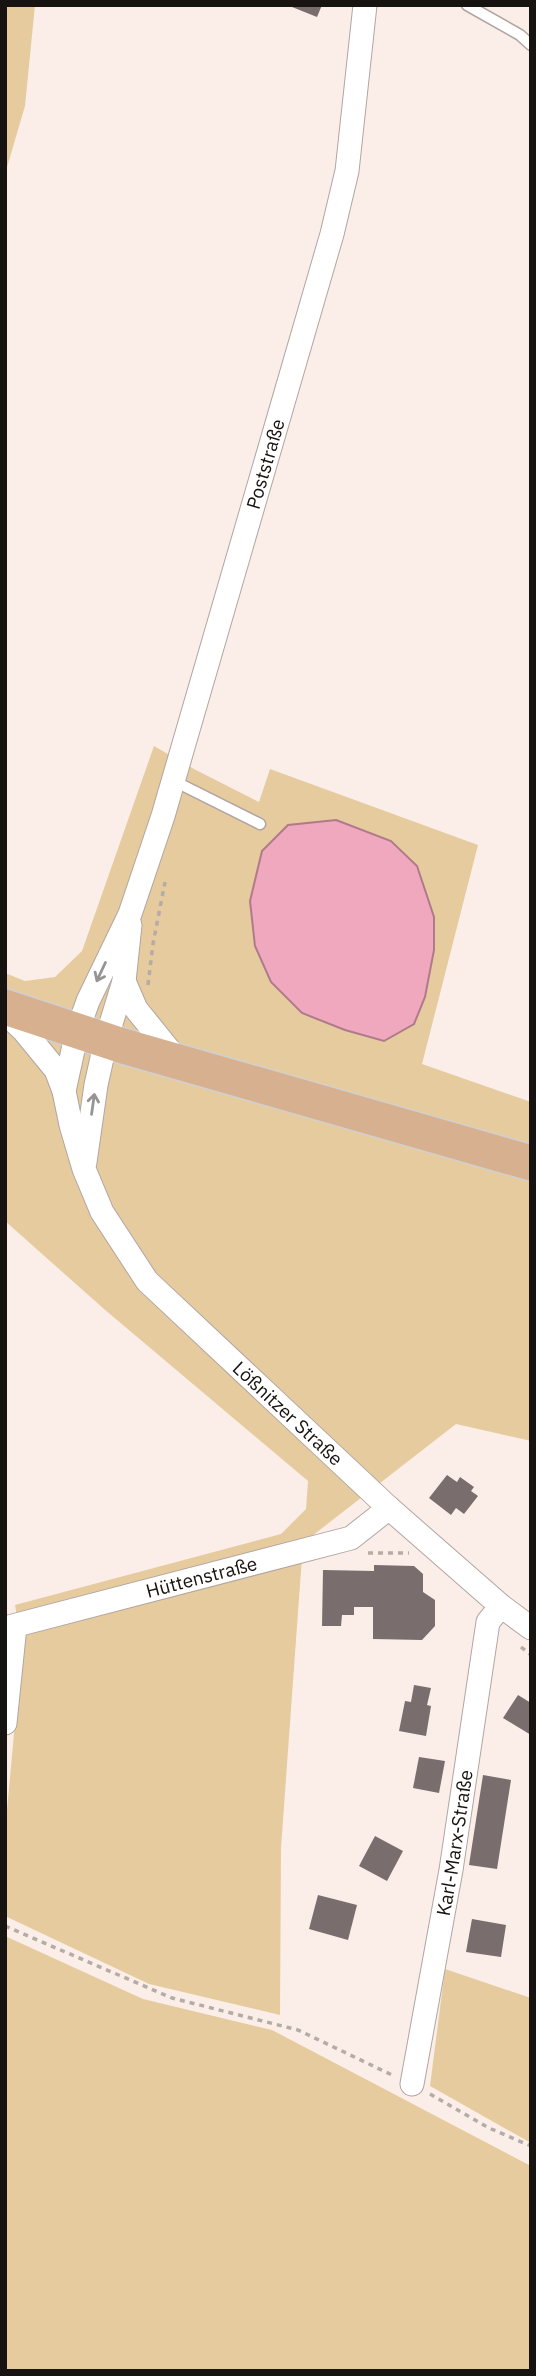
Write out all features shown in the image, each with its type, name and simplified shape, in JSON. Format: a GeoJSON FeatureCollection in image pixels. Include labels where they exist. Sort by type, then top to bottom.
{"type":"FeatureCollection","features":[{"type":"Feature","properties":{"kind":"main road"},"geometry":{"type":"LineString","coordinates":[[5,1007],[92,1036],[531,1163]]}},
{"type":"Feature","properties":{"kind":"street","name":"Poststraße"},"geometry":{"type":"LineString","coordinates":[[92,1036],[100,973],[130,914],[174,781],[332,234],[346,171],[365,5]]}},
{"type":"Feature","properties":{"kind":"street","name":"Poststraße"},"geometry":{"type":"LineString","coordinates":[[92,1036],[124,981],[130,914]]}},
{"type":"Feature","properties":{"kind":"street"},"geometry":{"type":"LineString","coordinates":[[124,981],[136,1009],[178,1061]]}},
{"type":"Feature","properties":{"kind":"street","name":"Lößnitzer Straße"},"geometry":{"type":"LineString","coordinates":[[5,1013],[56,1070],[84,1169],[102,1212],[147,1281],[389,1508],[531,1628]]}},
{"type":"Feature","properties":{"kind":"street"},"geometry":{"type":"LineString","coordinates":[[84,1169],[96,1085],[92,1036]]}},
{"type":"Feature","properties":{"kind":"street","name":"Lößnitzer Straße"},"geometry":{"type":"LineString","coordinates":[[64,1091],[92,1036]]}},
{"type":"Feature","properties":{"kind":"street","name":"Hüttenstraße"},"geometry":{"type":"LineString","coordinates":[[10,1627],[351,1538],[389,1508]]}},
{"type":"Feature","properties":{"kind":"street","name":"Karl-Marx-Straße"},"geometry":{"type":"LineString","coordinates":[[412,2084],[451,1870],[488,1622],[501,1605]]}},
{"type":"Feature","properties":{"kind":"street"},"geometry":{"type":"LineString","coordinates":[[5,1723],[10,1627]]}},
{"type":"Feature","properties":{"kind":"lane"},"geometry":{"type":"LineString","coordinates":[[467,5],[531,45]]}},
{"type":"Feature","properties":{"kind":"lane"},"geometry":{"type":"LineString","coordinates":[[174,781],[260,824]]}},
{"type":"Feature","properties":{"kind":"path"},"geometry":{"type":"LineString","coordinates":[[136,1009],[150,981],[153,944],[166,877]]}},
{"type":"Feature","properties":{"kind":"path"},"geometry":{"type":"LineString","coordinates":[[5,1926],[172,1998],[298,2030],[412,2084],[489,2128],[531,2146]]}},
{"type":"Feature","properties":{"kind":"shaded area"},"geometry":{"type":"Polygon","coordinates":[[[5,5],[35,5],[25,106],[5,174],[5,5]]]}},
{"type":"Feature","properties":{"kind":"shaded area"},"geometry":{"type":"Polygon","coordinates":[[[154,746],[259,802],[270,769],[478,845],[422,1064],[531,1102],[531,1441],[456,1424],[303,1543],[281,1848],[280,2015],[149,1984],[5,1916],[5,1832],[22,1646],[15,1605],[281,1534],[306,1509],[308,1481],[104,1309],[5,1221],[5,973],[25,981],[55,977],[82,951],[154,746]]]}},
{"type":"Feature","properties":{"kind":"shaded area"},"geometry":{"type":"Polygon","coordinates":[[[336,820],[391,841],[417,866],[434,917],[434,950],[425,997],[414,1024],[384,1041],[345,1030],[302,1013],[271,982],[255,946],[250,901],[262,851],[288,825],[336,820]]]}},
{"type":"Feature","properties":{"kind":"shaded area"},"geometry":{"type":"Polygon","coordinates":[[[5,1936],[143,1999],[272,2030],[531,2166],[531,2371],[5,2371],[5,1936]]]}},
{"type":"Feature","properties":{"kind":"shaded area"},"geometry":{"type":"Polygon","coordinates":[[[445,1969],[531,1998],[531,2143],[430,2086],[445,1969]]]}},
{"type":"Feature","properties":{"kind":"building"},"geometry":{"type":"Polygon","coordinates":[[[287,5],[322,5],[317,17],[287,5]]]}},
{"type":"Feature","properties":{"kind":"building"},"geometry":{"type":"Polygon","coordinates":[[[447,1475],[457,1482],[460,1477],[474,1487],[471,1491],[478,1496],[464,1514],[456,1508],[451,1515],[429,1498],[447,1475]]]}},
{"type":"Feature","properties":{"kind":"building"},"geometry":{"type":"Polygon","coordinates":[[[374,1565],[414,1566],[423,1574],[423,1592],[435,1600],[435,1626],[422,1640],[373,1639],[373,1607],[354,1607],[354,1615],[342,1615],[341,1626],[322,1626],[323,1570],[374,1571],[374,1565]]]}},
{"type":"Feature","properties":{"kind":"building"},"geometry":{"type":"Polygon","coordinates":[[[414,1685],[431,1688],[427,1705],[431,1706],[426,1736],[399,1731],[405,1701],[411,1702],[414,1685]]]}},
{"type":"Feature","properties":{"kind":"building"},"geometry":{"type":"Polygon","coordinates":[[[518,1695],[531,1703],[531,1735],[503,1718],[518,1695]]]}},
{"type":"Feature","properties":{"kind":"building"},"geometry":{"type":"Polygon","coordinates":[[[419,1757],[445,1761],[439,1793],[413,1788],[419,1757]]]}},
{"type":"Feature","properties":{"kind":"building"},"geometry":{"type":"Polygon","coordinates":[[[483,1775],[511,1780],[497,1869],[469,1865],[483,1775]]]}},
{"type":"Feature","properties":{"kind":"building"},"geometry":{"type":"Polygon","coordinates":[[[375,1836],[403,1851],[387,1881],[359,1866],[375,1836]]]}},
{"type":"Feature","properties":{"kind":"building"},"geometry":{"type":"Polygon","coordinates":[[[318,1895],[357,1905],[348,1940],[309,1929],[318,1895]]]}},
{"type":"Feature","properties":{"kind":"building"},"geometry":{"type":"Polygon","coordinates":[[[472,1919],[506,1925],[501,1957],[466,1952],[472,1919]]]}}]}
